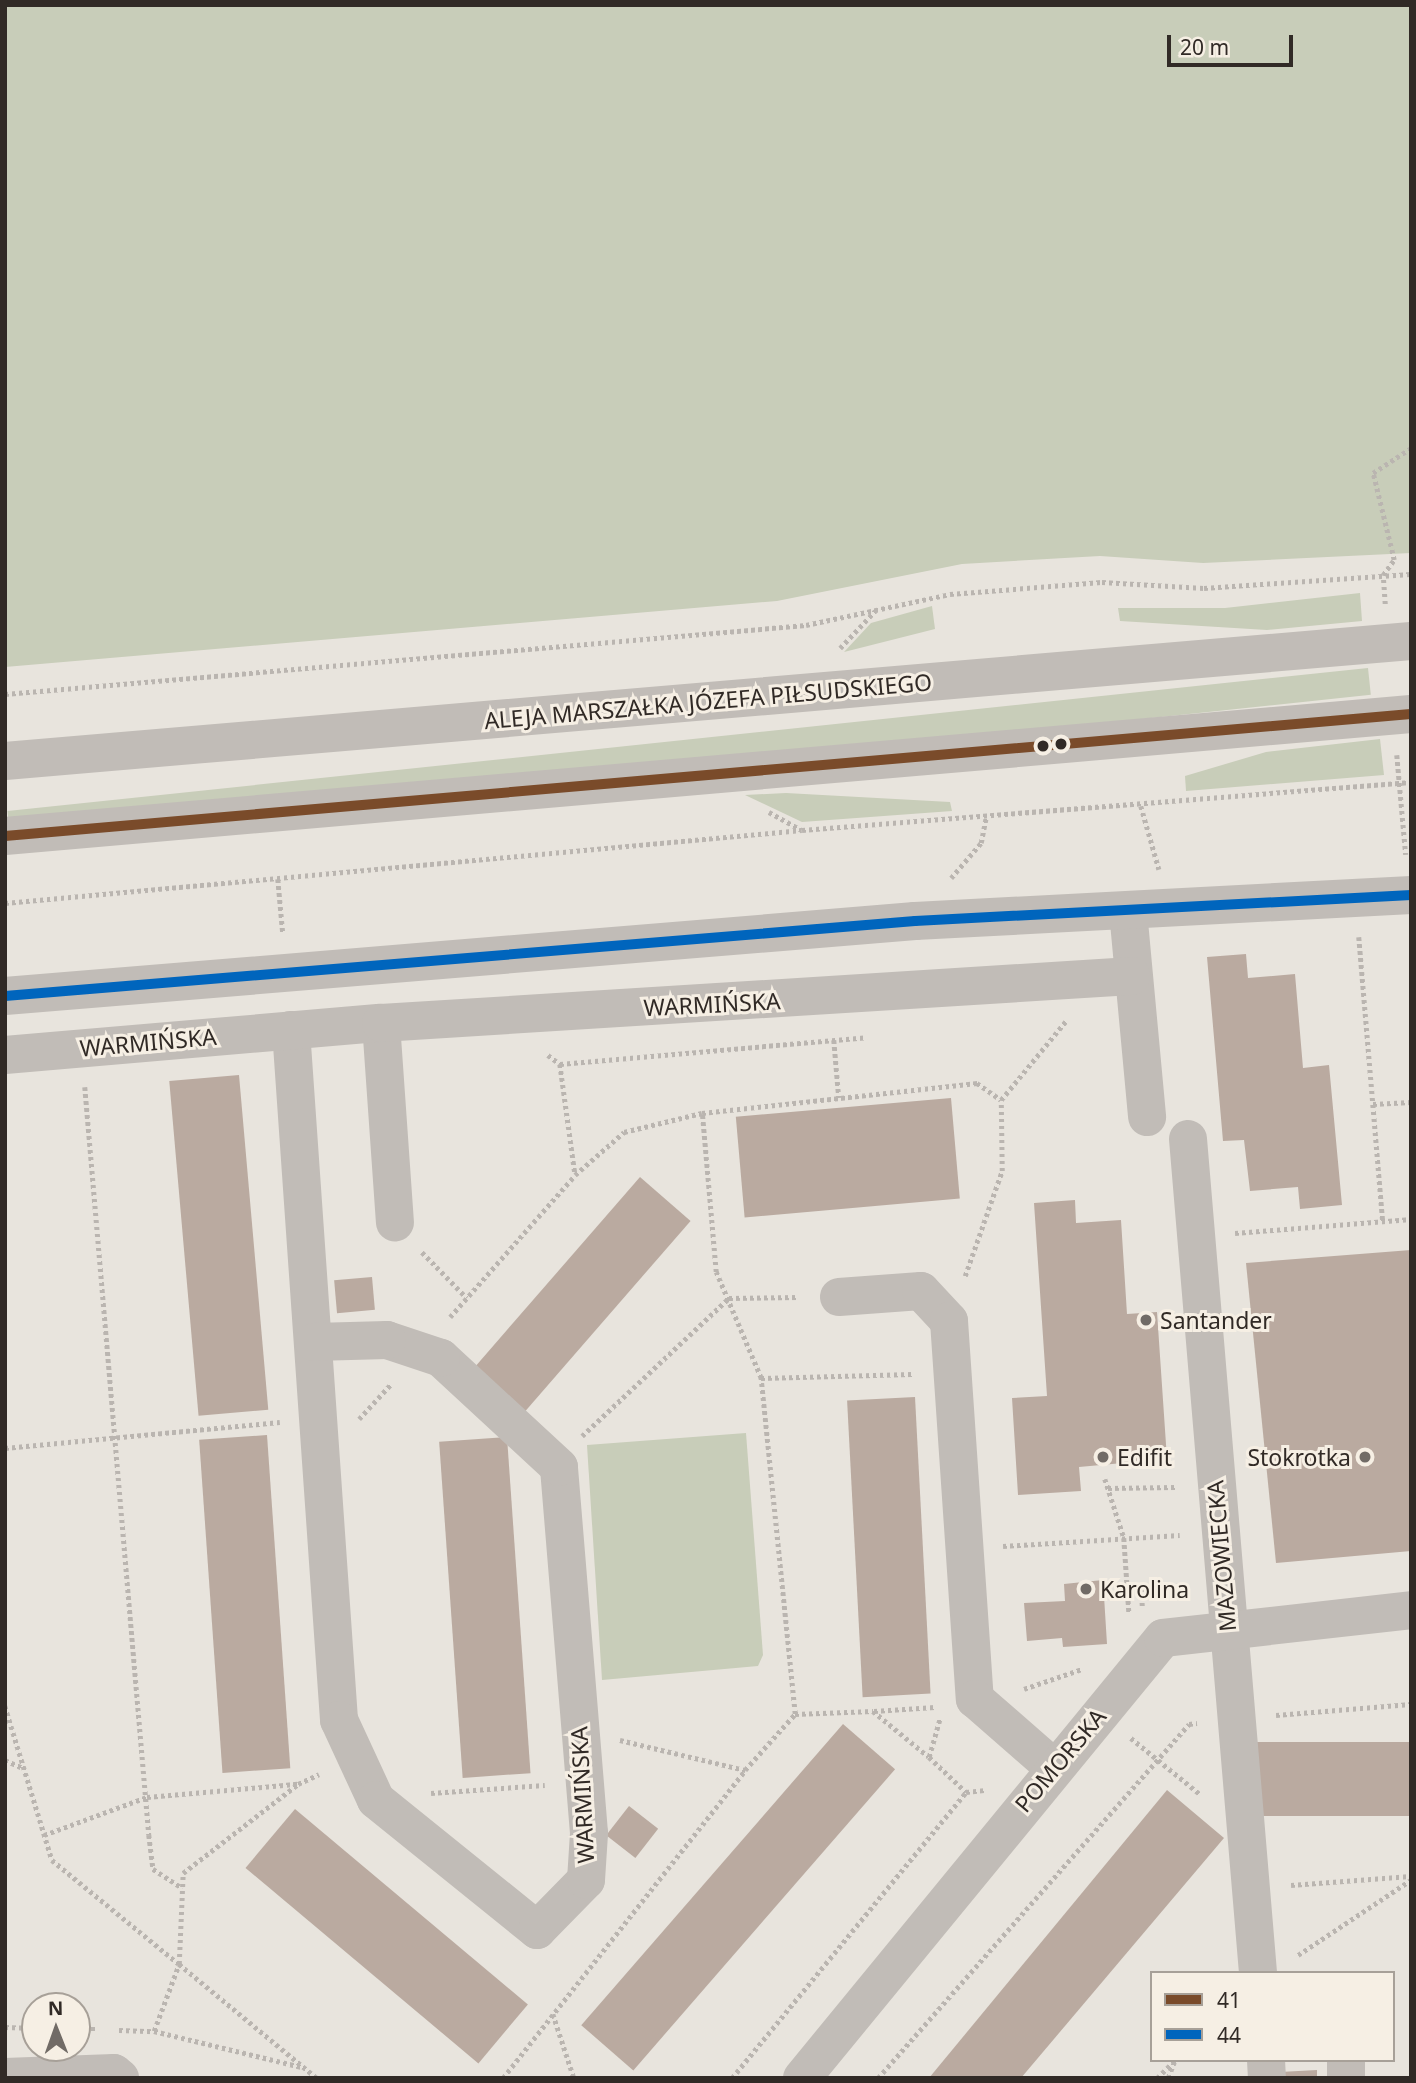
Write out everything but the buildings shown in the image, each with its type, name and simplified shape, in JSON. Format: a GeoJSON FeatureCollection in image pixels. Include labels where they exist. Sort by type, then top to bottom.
{"type":"FeatureCollection","features":[{"type":"Feature","properties":{"kind":"street","name":"ALEJA MARSZAŁKA JÓZEFA PIŁSUDSKIEGO"},"geometry":{"type":"LineString","coordinates":[[5,761],[1411,641]]}},
{"type":"Feature","properties":{"kind":"street"},"geometry":{"type":"LineString","coordinates":[[5,836],[1411,714]]}},
{"type":"Feature","properties":{"kind":"street"},"geometry":{"type":"LineString","coordinates":[[5,996],[915,921],[1397,896]]}},
{"type":"Feature","properties":{"kind":"street"},"geometry":{"type":"LineString","coordinates":[[1128,911],[1147,1117]]}},
{"type":"Feature","properties":{"kind":"street","name":"WARMIŃSKA"},"geometry":{"type":"LineString","coordinates":[[5,1055],[381,1023],[1132,976]]}},
{"type":"Feature","properties":{"kind":"street"},"geometry":{"type":"LineString","coordinates":[[381,1023],[395,1223]]}},
{"type":"Feature","properties":{"kind":"street","name":"WARMIŃSKA"},"geometry":{"type":"LineString","coordinates":[[291,1030],[314,1342],[303,1427],[339,1720],[374,1796],[537,1930],[586,1881],[589,1833],[559,1467],[441,1358],[387,1340],[314,1342]]}},
{"type":"Feature","properties":{"kind":"street","name":"MAZOWIECKA"},"geometry":{"type":"LineString","coordinates":[[1188,1139],[1245,1830],[1275,1966]]}},
{"type":"Feature","properties":{"kind":"street"},"geometry":{"type":"LineString","coordinates":[[839,1297],[921,1291],[949,1321],[975,1699],[1053,1767]]}},
{"type":"Feature","properties":{"kind":"street","name":"POMORSKA"},"geometry":{"type":"LineString","coordinates":[[802,2078],[1053,1767],[1163,1638],[1411,1610]]}},
{"type":"Feature","properties":{"kind":"street"},"geometry":{"type":"LineString","coordinates":[[5,2077],[114,2073],[120,2078]]}},
{"type":"Feature","properties":{"kind":"path"},"geometry":{"type":"LineString","coordinates":[[1383,575],[1394,560],[1373,473],[1411,448]]}},
{"type":"Feature","properties":{"kind":"path"},"geometry":{"type":"LineString","coordinates":[[5,694],[806,625],[964,593],[1102,582],[1204,587],[1411,573]]}},
{"type":"Feature","properties":{"kind":"path"},"geometry":{"type":"LineString","coordinates":[[5,903],[802,830],[1411,782]]}},
{"type":"Feature","properties":{"kind":"path"},"geometry":{"type":"LineString","coordinates":[[1383,1222],[1358,927],[1397,896],[1407,870],[1399,783]]}},
{"type":"Feature","properties":{"kind":"path"},"geometry":{"type":"LineString","coordinates":[[758,809],[802,830]]}},
{"type":"Feature","properties":{"kind":"path"},"geometry":{"type":"LineString","coordinates":[[915,921],[981,843],[986,817]]}},
{"type":"Feature","properties":{"kind":"path"},"geometry":{"type":"LineString","coordinates":[[278,879],[287,973]]}},
{"type":"Feature","properties":{"kind":"path"},"geometry":{"type":"LineString","coordinates":[[939,1310],[961,1287],[1002,1171],[1001,1100],[1067,1020],[1136,1015]]}},
{"type":"Feature","properties":{"kind":"path"},"geometry":{"type":"LineString","coordinates":[[834,1040],[839,1097]]}},
{"type":"Feature","properties":{"kind":"path"},"geometry":{"type":"LineString","coordinates":[[81,1048],[153,1869],[182,1888]]}},
{"type":"Feature","properties":{"kind":"path"},"geometry":{"type":"LineString","coordinates":[[560,1064],[575,1175]]}},
{"type":"Feature","properties":{"kind":"path"},"geometry":{"type":"LineString","coordinates":[[5,1448],[116,1436],[303,1427],[348,1430],[575,1175],[624,1132],[702,1112],[977,1083],[1001,1100]]}},
{"type":"Feature","properties":{"kind":"path"},"geometry":{"type":"LineString","coordinates":[[1373,1104],[1411,1102]]}},
{"type":"Feature","properties":{"kind":"path"},"geometry":{"type":"LineString","coordinates":[[702,1112],[716,1272],[761,1378],[794,1714]]}},
{"type":"Feature","properties":{"kind":"path"},"geometry":{"type":"LineString","coordinates":[[1195,1236],[1411,1219]]}},
{"type":"Feature","properties":{"kind":"path"},"geometry":{"type":"LineString","coordinates":[[395,1223],[467,1298]]}},
{"type":"Feature","properties":{"kind":"path"},"geometry":{"type":"LineString","coordinates":[[546,1455],[589,1432],[729,1298],[839,1297]]}},
{"type":"Feature","properties":{"kind":"path"},"geometry":{"type":"LineString","coordinates":[[761,1378],[953,1373]]}},
{"type":"Feature","properties":{"kind":"path"},"geometry":{"type":"LineString","coordinates":[[1105,1479],[1124,1538],[1129,1618]]}},
{"type":"Feature","properties":{"kind":"path"},"geometry":{"type":"LineString","coordinates":[[1108,1488],[1215,1486]]}},
{"type":"Feature","properties":{"kind":"path"},"geometry":{"type":"LineString","coordinates":[[965,1548],[1219,1532]]}},
{"type":"Feature","properties":{"kind":"path"},"geometry":{"type":"LineString","coordinates":[[980,1704],[1096,1664]]}},
{"type":"Feature","properties":{"kind":"path"},"geometry":{"type":"LineString","coordinates":[[878,2078],[1189,1724],[1411,1704]]}},
{"type":"Feature","properties":{"kind":"path"},"geometry":{"type":"LineString","coordinates":[[5,1706],[52,1860],[317,2078]]}},
{"type":"Feature","properties":{"kind":"path"},"geometry":{"type":"LineString","coordinates":[[503,2078],[745,1770],[794,1714],[943,1706],[929,1757]]}},
{"type":"Feature","properties":{"kind":"path"},"geometry":{"type":"LineString","coordinates":[[873,1711],[966,1792]]}},
{"type":"Feature","properties":{"kind":"path"},"geometry":{"type":"LineString","coordinates":[[1122,1730],[1245,1830]]}},
{"type":"Feature","properties":{"kind":"path"},"geometry":{"type":"LineString","coordinates":[[374,1796],[583,1775],[623,1738],[745,1770]]}},
{"type":"Feature","properties":{"kind":"path"},"geometry":{"type":"LineString","coordinates":[[154,2031],[178,1964],[183,1873],[298,1784],[356,1757]]}},
{"type":"Feature","properties":{"kind":"path"},"geometry":{"type":"LineString","coordinates":[[5,1760],[24,1769]]}},
{"type":"Feature","properties":{"kind":"path"},"geometry":{"type":"LineString","coordinates":[[44,1835],[147,1797],[298,1784]]}},
{"type":"Feature","properties":{"kind":"path"},"geometry":{"type":"LineString","coordinates":[[1275,1966],[1411,1880]]}},
{"type":"Feature","properties":{"kind":"path"},"geometry":{"type":"LineString","coordinates":[[553,2014],[574,2078]]}},
{"type":"Feature","properties":{"kind":"path"},"geometry":{"type":"LineString","coordinates":[[91,2029],[103,2029]]}},
{"type":"Feature","properties":{"kind":"path"},"geometry":{"type":"LineString","coordinates":[[115,2030],[154,2031],[305,2068]]}},
{"type":"Feature","properties":{"kind":"path"},"geometry":{"type":"LineString","coordinates":[[1157,2078],[1173,2062]]}},
{"type":"Feature","properties":{"kind":"green space"},"geometry":{"type":"Polygon","coordinates":[[[5,5],[1411,5],[1411,553],[1203,563],[1100,556],[962,564],[777,601],[5,667],[5,5]]]}},
{"type":"Feature","properties":{"kind":"green space"},"geometry":{"type":"Polygon","coordinates":[[[1360,593],[1362,621],[1267,630],[1120,621],[1118,608],[1225,608],[1360,593]]]}},
{"type":"Feature","properties":{"kind":"green space"},"geometry":{"type":"Polygon","coordinates":[[[932,606],[935,629],[844,652],[871,623],[932,606]]]}},
{"type":"Feature","properties":{"kind":"green space"},"geometry":{"type":"Polygon","coordinates":[[[1368,668],[1371,695],[10,838],[7,811],[1368,668]]]}},
{"type":"Feature","properties":{"kind":"green space"},"geometry":{"type":"Polygon","coordinates":[[[1380,739],[1384,775],[1186,791],[1185,776],[1266,752],[1380,739]]]}},
{"type":"Feature","properties":{"kind":"green space"},"geometry":{"type":"Polygon","coordinates":[[[786,793],[950,802],[952,811],[802,822],[745,795],[786,793]]]}},
{"type":"Feature","properties":{"kind":"green space"},"geometry":{"type":"Polygon","coordinates":[[[746,1433],[763,1655],[758,1666],[602,1680],[587,1445],[746,1433]]]}},
{"type":"Feature","properties":{"kind":"transit line","name":"41"},"geometry":{"type":"LineString","coordinates":[[5,836],[1411,714]]}},
{"type":"Feature","properties":{"kind":"transit line","name":"44"},"geometry":{"type":"LineString","coordinates":[[5,996],[915,921],[1411,895]]}},
{"type":"Feature","properties":{"kind":"place","name":"Santander"},"geometry":{"type":"Point","coordinates":[1146,1320]}},
{"type":"Feature","properties":{"kind":"place","name":"Edifit"},"geometry":{"type":"Point","coordinates":[1103,1457]}},
{"type":"Feature","properties":{"kind":"place","name":"Stokrotka"},"geometry":{"type":"Point","coordinates":[1365,1457]}},
{"type":"Feature","properties":{"kind":"place","name":"Karolina"},"geometry":{"type":"Point","coordinates":[1086,1589]}}]}
